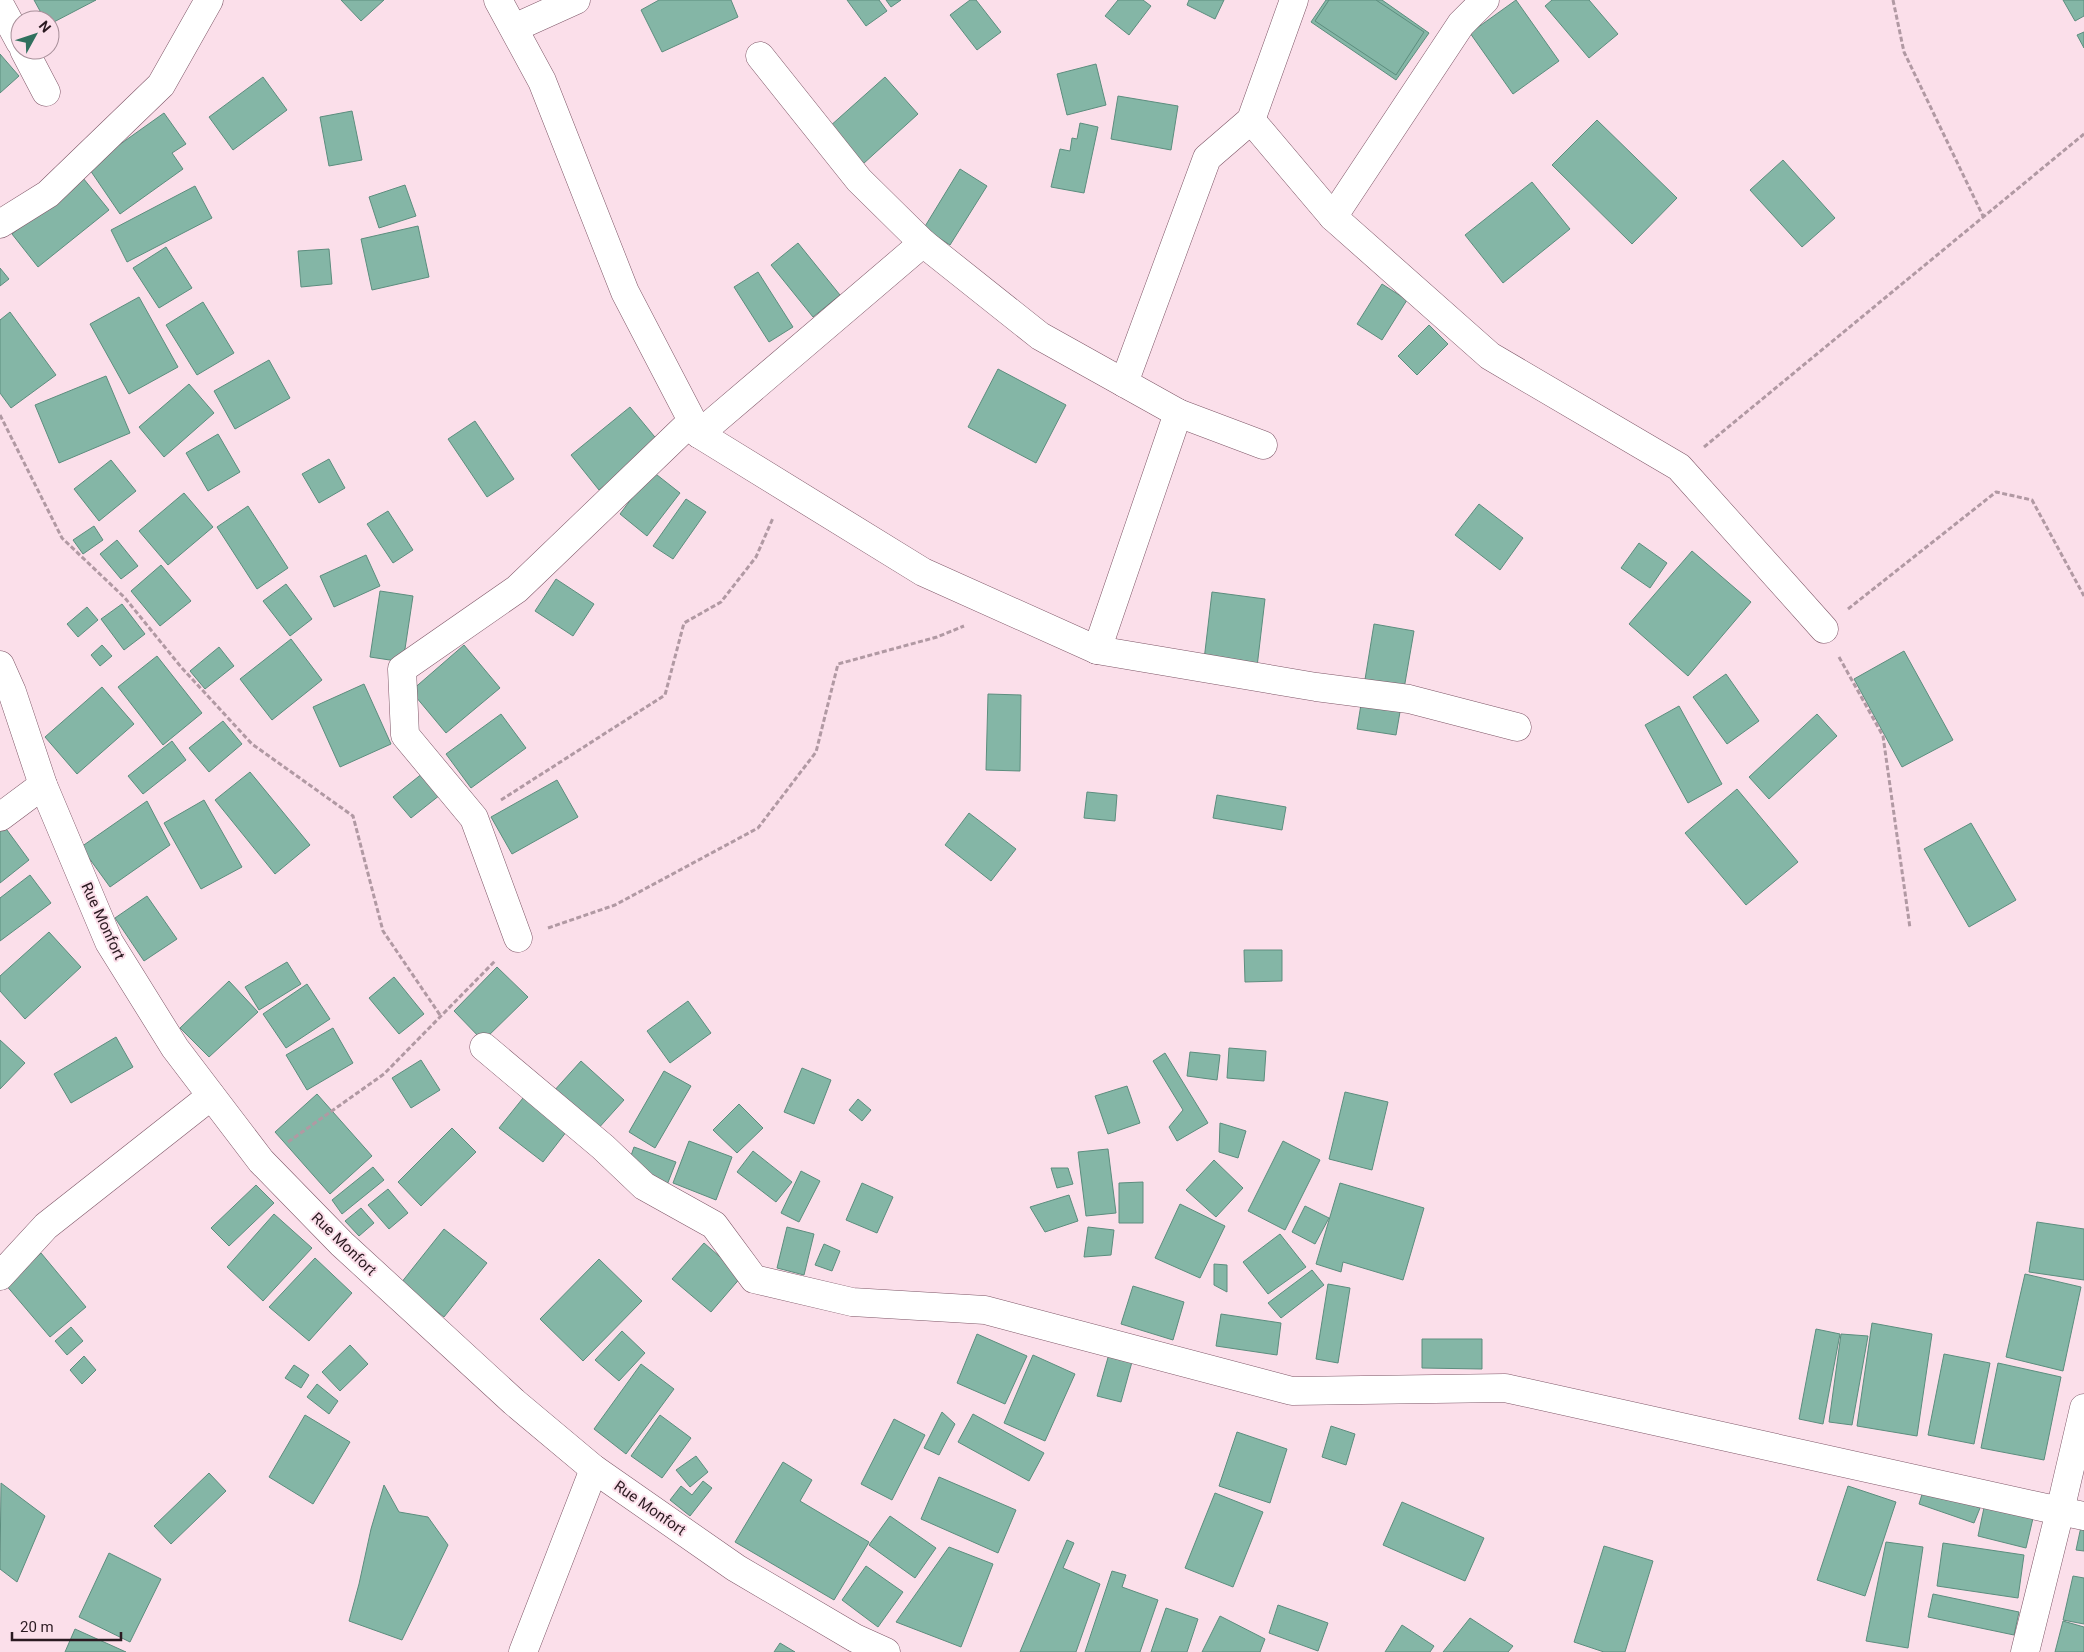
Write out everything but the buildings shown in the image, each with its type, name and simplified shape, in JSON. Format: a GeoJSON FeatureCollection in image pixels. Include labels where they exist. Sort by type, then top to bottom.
{"type":"FeatureCollection","features":[{"type":"Feature","properties":{"kind":"street"},"geometry":{"type":"LineString","coordinates":[[0,224],[48,194],[161,85],[209,0]]}},
{"type":"Feature","properties":{"kind":"street"},"geometry":{"type":"LineString","coordinates":[[498,0],[542,81],[625,292],[695,428],[786,488],[922,572],[1097,650],[1316,687],[1408,700],[1517,727]]}},
{"type":"Feature","properties":{"kind":"street"},"geometry":{"type":"LineString","coordinates":[[514,28],[576,0]]}},
{"type":"Feature","properties":{"kind":"street"},"geometry":{"type":"LineString","coordinates":[[1124,383],[1207,158],[1251,120],[1294,0]]}},
{"type":"Feature","properties":{"kind":"street"},"geometry":{"type":"LineString","coordinates":[[1333,217],[1460,24],[1485,0]]}},
{"type":"Feature","properties":{"kind":"street"},"geometry":{"type":"LineString","coordinates":[[0,5],[10,24]]}},
{"type":"Feature","properties":{"kind":"street"},"geometry":{"type":"LineString","coordinates":[[760,56],[858,180],[923,243],[1040,336],[1178,413],[1263,445]]}},
{"type":"Feature","properties":{"kind":"street"},"geometry":{"type":"LineString","coordinates":[[29,60],[46,92]]}},
{"type":"Feature","properties":{"kind":"street"},"geometry":{"type":"LineString","coordinates":[[1251,120],[1333,217],[1490,356],[1679,467],[1824,629]]}},
{"type":"Feature","properties":{"kind":"street"},"geometry":{"type":"LineString","coordinates":[[518,938],[474,818],[404,735],[402,670],[517,589],[695,428],[923,243]]}},
{"type":"Feature","properties":{"kind":"street"},"geometry":{"type":"LineString","coordinates":[[1097,650],[1178,413]]}},
{"type":"Feature","properties":{"kind":"street","name":"Rue Monfort"},"geometry":{"type":"LineString","coordinates":[[0,665],[12,692],[43,785],[109,942],[175,1048],[261,1161],[342,1244],[514,1402],[594,1469],[736,1568],[855,1638],[886,1652]]}},
{"type":"Feature","properties":{"kind":"street"},"geometry":{"type":"LineString","coordinates":[[0,817],[43,785]]}},
{"type":"Feature","properties":{"kind":"street"},"geometry":{"type":"LineString","coordinates":[[484,1047],[603,1147],[644,1186],[714,1225],[754,1279],[852,1302],[985,1310],[1292,1391],[1506,1388],[2072,1513]]}},
{"type":"Feature","properties":{"kind":"street"},"geometry":{"type":"LineString","coordinates":[[0,1276],[46,1226],[212,1096]]}},
{"type":"Feature","properties":{"kind":"street"},"geometry":{"type":"LineString","coordinates":[[2025,1652],[2072,1513],[2084,1408]]}},
{"type":"Feature","properties":{"kind":"street"},"geometry":{"type":"LineString","coordinates":[[523,1652],[594,1469]]}},
{"type":"Feature","properties":{"kind":"path"},"geometry":{"type":"LineString","coordinates":[[1893,0],[1904,52],[1983,216]]}},
{"type":"Feature","properties":{"kind":"path"},"geometry":{"type":"LineString","coordinates":[[1679,467],[2084,134]]}},
{"type":"Feature","properties":{"kind":"path"},"geometry":{"type":"LineString","coordinates":[[0,415],[62,538],[125,598],[181,668],[252,744],[353,816],[383,931],[440,1015]]}},
{"type":"Feature","properties":{"kind":"path"},"geometry":{"type":"LineString","coordinates":[[474,818],[665,695],[684,623],[721,602],[756,557],[786,488]]}},
{"type":"Feature","properties":{"kind":"path"},"geometry":{"type":"LineString","coordinates":[[1910,928],[1883,736],[1824,629],[1996,492],[2032,500],[2084,596]]}},
{"type":"Feature","properties":{"kind":"path"},"geometry":{"type":"LineString","coordinates":[[261,1161],[384,1074],[440,1015],[518,938],[615,905],[758,828],[816,752],[838,664],[937,637],[1003,609]]}}]}
